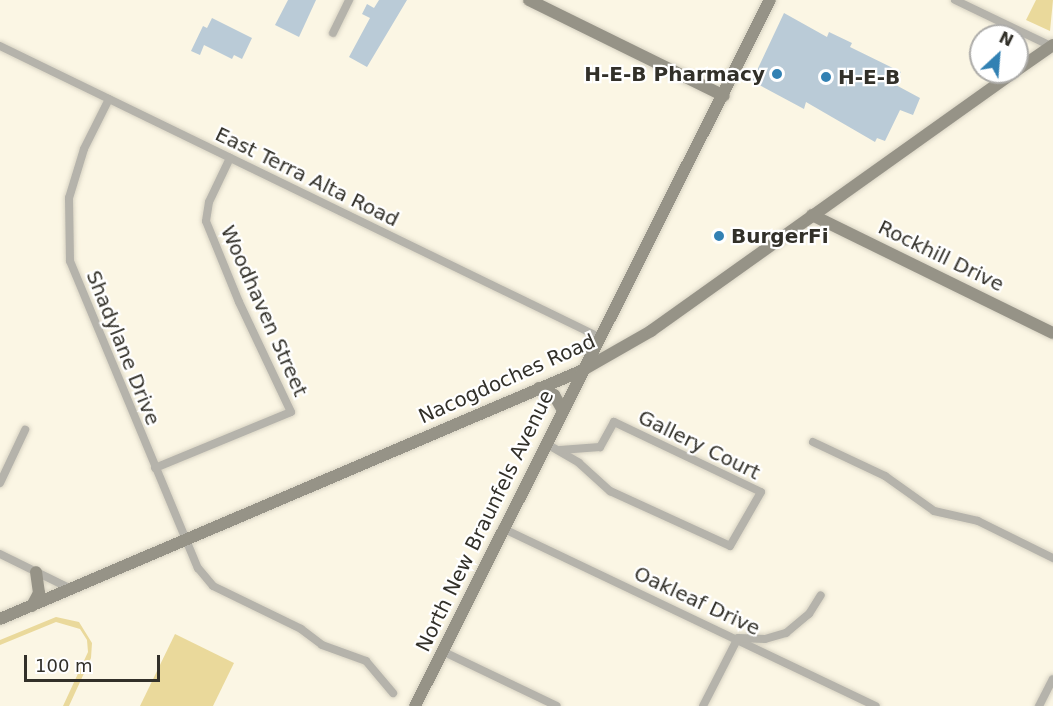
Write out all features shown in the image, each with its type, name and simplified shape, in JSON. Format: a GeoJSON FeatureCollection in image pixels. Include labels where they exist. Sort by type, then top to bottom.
{"type":"FeatureCollection","features":[{"type":"Feature","properties":{"kind":"street"},"geometry":{"type":"LineString","coordinates":[[333,33],[349,0]]}},
{"type":"Feature","properties":{"kind":"street"},"geometry":{"type":"LineString","coordinates":[[529,0],[724,96]]}},
{"type":"Feature","properties":{"kind":"street","name":"North New Braunfels Avenue"},"geometry":{"type":"LineString","coordinates":[[415,706],[502,528],[724,96],[770,0]]}},
{"type":"Feature","properties":{"kind":"street"},"geometry":{"type":"LineString","coordinates":[[955,0],[1052,45]]}},
{"type":"Feature","properties":{"kind":"street","name":"Nacogdoches Road"},"geometry":{"type":"LineString","coordinates":[[1029,62],[1052,45]]}},
{"type":"Feature","properties":{"kind":"street","name":"East Terra Alta Road"},"geometry":{"type":"LineString","coordinates":[[0,46],[599,337]]}},
{"type":"Feature","properties":{"kind":"street","name":"Nacogdoches Road"},"geometry":{"type":"LineString","coordinates":[[0,619],[184,538],[581,371],[651,331],[812,214],[997,84]]}},
{"type":"Feature","properties":{"kind":"street","name":"Shadylane Drive"},"geometry":{"type":"LineString","coordinates":[[109,99],[75,173],[67,211],[67,242],[75,279],[198,568],[213,586],[301,629],[322,645],[366,661],[393,693]]}},
{"type":"Feature","properties":{"kind":"street","name":"Woodhaven Street"},"geometry":{"type":"LineString","coordinates":[[155,468],[291,412],[239,302],[206,220],[208,202],[230,158]]}},
{"type":"Feature","properties":{"kind":"street","name":"Rockhill Drive"},"geometry":{"type":"LineString","coordinates":[[812,214],[1053,333]]}},
{"type":"Feature","properties":{"kind":"street"},"geometry":{"type":"LineString","coordinates":[[539,388],[554,394],[562,409]]}},
{"type":"Feature","properties":{"kind":"street","name":"Gallery Court"},"geometry":{"type":"LineString","coordinates":[[545,443],[560,450],[610,491],[730,546],[761,492],[614,422],[600,447],[560,450]]}},
{"type":"Feature","properties":{"kind":"street"},"geometry":{"type":"LineString","coordinates":[[0,483],[25,430]]}},
{"type":"Feature","properties":{"kind":"street"},"geometry":{"type":"LineString","coordinates":[[813,442],[885,476],[934,511],[978,521],[1053,558]]}},
{"type":"Feature","properties":{"kind":"street","name":"Oakleaf Drive"},"geometry":{"type":"LineString","coordinates":[[502,528],[738,638],[876,706]]}},
{"type":"Feature","properties":{"kind":"street"},"geometry":{"type":"LineString","coordinates":[[0,554],[71,589]]}},
{"type":"Feature","properties":{"kind":"street"},"geometry":{"type":"LineString","coordinates":[[32,606],[39,592],[36,572]]}},
{"type":"Feature","properties":{"kind":"street"},"geometry":{"type":"LineString","coordinates":[[703,706],[738,638],[765,639],[786,633],[809,614],[821,595]]}},
{"type":"Feature","properties":{"kind":"street"},"geometry":{"type":"LineString","coordinates":[[442,651],[557,706]]}},
{"type":"Feature","properties":{"kind":"street"},"geometry":{"type":"LineString","coordinates":[[1040,706],[1053,679]]}},
{"type":"Feature","properties":{"kind":"shaded area"},"geometry":{"type":"Polygon","coordinates":[[[1036,0],[1053,0],[1050,31],[1026,20],[1036,0]]]}},
{"type":"Feature","properties":{"kind":"shaded area"},"geometry":{"type":"Polygon","coordinates":[[[56,617],[79,622],[92,643],[91,658],[69,706],[63,706],[88,652],[87,640],[80,629],[56,622],[0,645],[0,640],[56,617]]]}},
{"type":"Feature","properties":{"kind":"shaded area"},"geometry":{"type":"Polygon","coordinates":[[[175,634],[234,663],[213,706],[140,706],[175,634]]]}},
{"type":"Feature","properties":{"kind":"building"},"geometry":{"type":"Polygon","coordinates":[[[288,0],[316,0],[299,37],[275,25],[288,0]]]}},
{"type":"Feature","properties":{"kind":"building"},"geometry":{"type":"Polygon","coordinates":[[[379,0],[407,0],[367,67],[349,57],[370,18],[362,14],[367,4],[374,8],[379,0]]]}},
{"type":"Feature","properties":{"kind":"building","name":"H-E-B"},"geometry":{"type":"Polygon","coordinates":[[[784,13],[827,37],[829,32],[852,43],[850,47],[901,72],[894,84],[920,98],[913,115],[900,110],[885,141],[877,138],[875,142],[806,102],[804,109],[752,81],[784,13]]]}},
{"type":"Feature","properties":{"kind":"building"},"geometry":{"type":"Polygon","coordinates":[[[212,18],[252,38],[242,59],[234,55],[232,59],[204,45],[200,55],[191,51],[203,26],[207,28],[212,18]]]}},
{"type":"Feature","properties":{"kind":"place","name":"H-E-B Pharmacy"},"geometry":{"type":"Point","coordinates":[777,74]}},
{"type":"Feature","properties":{"kind":"place","name":"H-E-B"},"geometry":{"type":"Point","coordinates":[826,77]}},
{"type":"Feature","properties":{"kind":"place","name":"BurgerFi"},"geometry":{"type":"Point","coordinates":[719,236]}}]}
